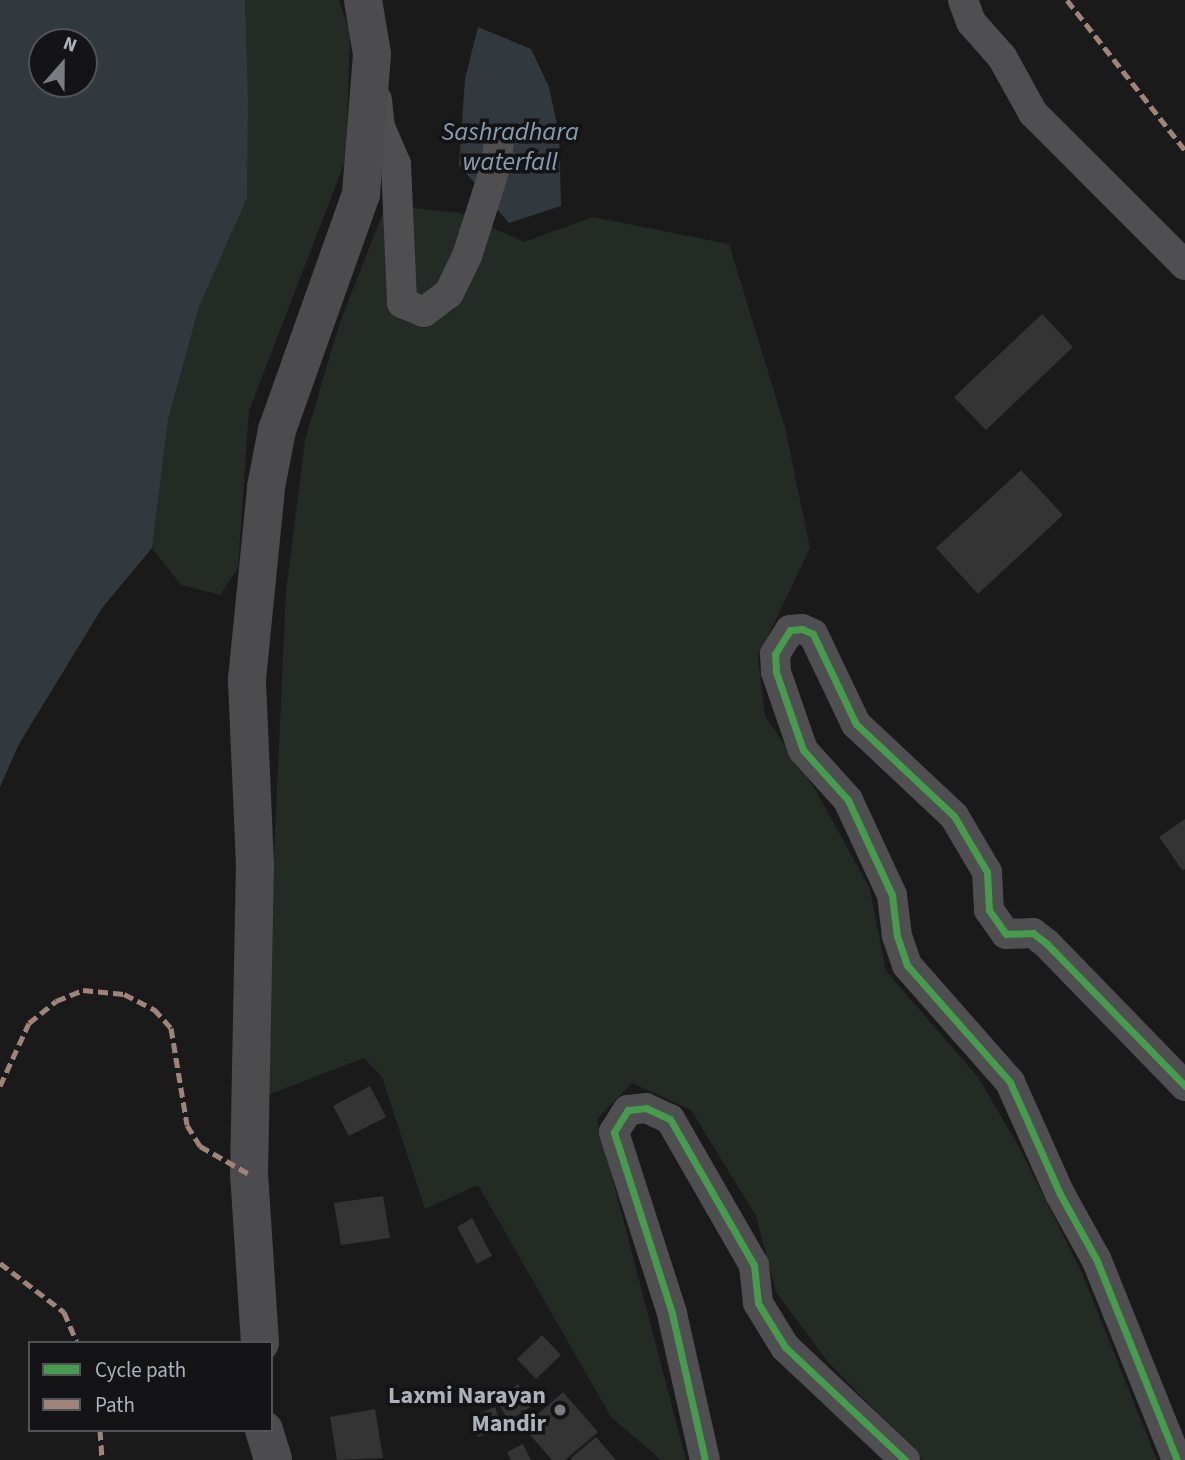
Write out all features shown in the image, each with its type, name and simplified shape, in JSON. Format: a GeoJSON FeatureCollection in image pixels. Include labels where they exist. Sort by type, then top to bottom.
{"type":"FeatureCollection","features":[{"type":"Feature","properties":{"kind":"highway"},"geometry":{"type":"LineString","coordinates":[[260,1341],[248,1174],[256,866],[247,679],[266,487],[277,430],[361,194],[372,54],[363,0]]}},
{"type":"Feature","properties":{"kind":"highway"},"geometry":{"type":"LineString","coordinates":[[265,1432],[273,1460]]}},
{"type":"Feature","properties":{"kind":"street"},"geometry":{"type":"LineString","coordinates":[[963,0],[971,22],[1002,57],[1033,113],[1185,265]]}},
{"type":"Feature","properties":{"kind":"street"},"geometry":{"type":"LineString","coordinates":[[372,54],[380,127],[396,164],[402,303],[424,312],[449,293],[483,208],[499,140]]}},
{"type":"Feature","properties":{"kind":"street"},"geometry":{"type":"LineString","coordinates":[[1177,1460],[1096,1259],[1060,1194],[1010,1082],[907,965],[897,936],[892,895],[848,800],[803,750],[776,672],[775,654],[790,630],[802,629],[813,634],[856,724],[954,816],[987,872],[989,910],[1006,934],[1033,933],[1047,944],[1185,1086]]}},
{"type":"Feature","properties":{"kind":"street"},"geometry":{"type":"LineString","coordinates":[[705,1460],[672,1313],[614,1132],[628,1110],[646,1108],[670,1119],[754,1265],[758,1303],[785,1347],[905,1460]]}},
{"type":"Feature","properties":{"kind":"shaded area"},"geometry":{"type":"Polygon","coordinates":[[[245,0],[339,0],[350,32],[346,159],[249,411],[238,568],[220,595],[181,585],[152,548],[168,420],[199,307],[247,198],[245,0]]]}},
{"type":"Feature","properties":{"kind":"shaded area"},"geometry":{"type":"Polygon","coordinates":[[[386,205],[460,213],[524,242],[593,217],[729,244],[785,427],[810,548],[758,657],[765,716],[816,791],[870,889],[886,971],[978,1077],[1019,1147],[1082,1273],[1157,1460],[923,1460],[827,1361],[776,1292],[756,1216],[691,1110],[632,1083],[597,1119],[686,1460],[661,1460],[611,1417],[478,1185],[425,1209],[382,1077],[364,1058],[263,1097],[286,591],[305,440],[339,325],[386,205]]]}},
{"type":"Feature","properties":{"kind":"water"},"geometry":{"type":"Polygon","coordinates":[[[0,0],[245,0],[247,198],[199,307],[168,420],[152,548],[102,608],[19,744],[0,787],[0,0]]]}},
{"type":"Feature","properties":{"kind":"water","name":"Sashradhara waterfall"},"geometry":{"type":"Polygon","coordinates":[[[478,27],[531,49],[549,87],[559,134],[561,206],[509,223],[459,165],[465,79],[478,27]]]}},
{"type":"Feature","properties":{"kind":"building"},"geometry":{"type":"Polygon","coordinates":[[[1042,314],[1073,347],[986,430],[954,397],[1042,314]]]}},
{"type":"Feature","properties":{"kind":"building"},"geometry":{"type":"Polygon","coordinates":[[[1021,470],[1063,515],[978,594],[936,548],[1021,470]]]}},
{"type":"Feature","properties":{"kind":"building"},"geometry":{"type":"Polygon","coordinates":[[[1185,819],[1185,869],[1183,871],[1159,837],[1185,819]]]}},
{"type":"Feature","properties":{"kind":"building"},"geometry":{"type":"Polygon","coordinates":[[[370,1086],[386,1117],[349,1136],[333,1106],[370,1086]]]}},
{"type":"Feature","properties":{"kind":"building"},"geometry":{"type":"Polygon","coordinates":[[[383,1196],[390,1238],[341,1245],[334,1203],[383,1196]]]}},
{"type":"Feature","properties":{"kind":"building"},"geometry":{"type":"Polygon","coordinates":[[[472,1218],[492,1256],[477,1264],[457,1227],[472,1218]]]}},
{"type":"Feature","properties":{"kind":"building"},"geometry":{"type":"Polygon","coordinates":[[[542,1335],[561,1355],[536,1379],[517,1359],[542,1335]]]}},
{"type":"Feature","properties":{"kind":"building"},"geometry":{"type":"Polygon","coordinates":[[[518,1384],[532,1406],[509,1421],[495,1399],[518,1384]]]}},
{"type":"Feature","properties":{"kind":"building","name":"Laxmi Narayan Mandir"},"geometry":{"type":"Polygon","coordinates":[[[563,1392],[598,1432],[565,1460],[552,1460],[523,1427],[563,1392]]]}},
{"type":"Feature","properties":{"kind":"building"},"geometry":{"type":"Polygon","coordinates":[[[495,1407],[502,1428],[478,1437],[470,1417],[495,1407]]]}},
{"type":"Feature","properties":{"kind":"building"},"geometry":{"type":"Polygon","coordinates":[[[375,1409],[383,1458],[337,1460],[330,1417],[375,1409]]]}},
{"type":"Feature","properties":{"kind":"building"},"geometry":{"type":"Polygon","coordinates":[[[596,1437],[616,1460],[572,1460],[571,1458],[596,1437]]]}},
{"type":"Feature","properties":{"kind":"building"},"geometry":{"type":"Polygon","coordinates":[[[523,1444],[531,1460],[511,1460],[507,1452],[523,1444]]]}},
{"type":"Feature","properties":{"kind":"marked path"},"geometry":{"type":"LineString","coordinates":[[1067,0],[1185,150]]}},
{"type":"Feature","properties":{"kind":"marked path"},"geometry":{"type":"LineString","coordinates":[[0,1086],[29,1023],[56,1001],[83,990],[124,994],[154,1009],[171,1028],[187,1125],[200,1146],[249,1174]]}},
{"type":"Feature","properties":{"kind":"marked path"},"geometry":{"type":"LineString","coordinates":[[0,1263],[64,1312],[76,1341]]}},
{"type":"Feature","properties":{"kind":"marked path"},"geometry":{"type":"LineString","coordinates":[[100,1432],[102,1460]]}},
{"type":"Feature","properties":{"kind":"cycle path"},"geometry":{"type":"LineString","coordinates":[[1177,1460],[1096,1259],[1060,1194],[1010,1082],[907,965],[897,936],[892,895],[848,800],[803,750],[776,672],[775,654],[790,630],[802,629],[813,634],[856,724],[954,816],[987,872],[989,910],[1006,934],[1033,933],[1047,944],[1185,1086]]}},
{"type":"Feature","properties":{"kind":"cycle path"},"geometry":{"type":"LineString","coordinates":[[705,1460],[672,1313],[614,1132],[628,1110],[646,1108],[670,1119],[754,1265],[758,1303],[785,1347],[905,1460]]}},
{"type":"Feature","properties":{"kind":"place","name":"Laxmi Narayan Mandir"},"geometry":{"type":"Point","coordinates":[560,1410]}}]}
